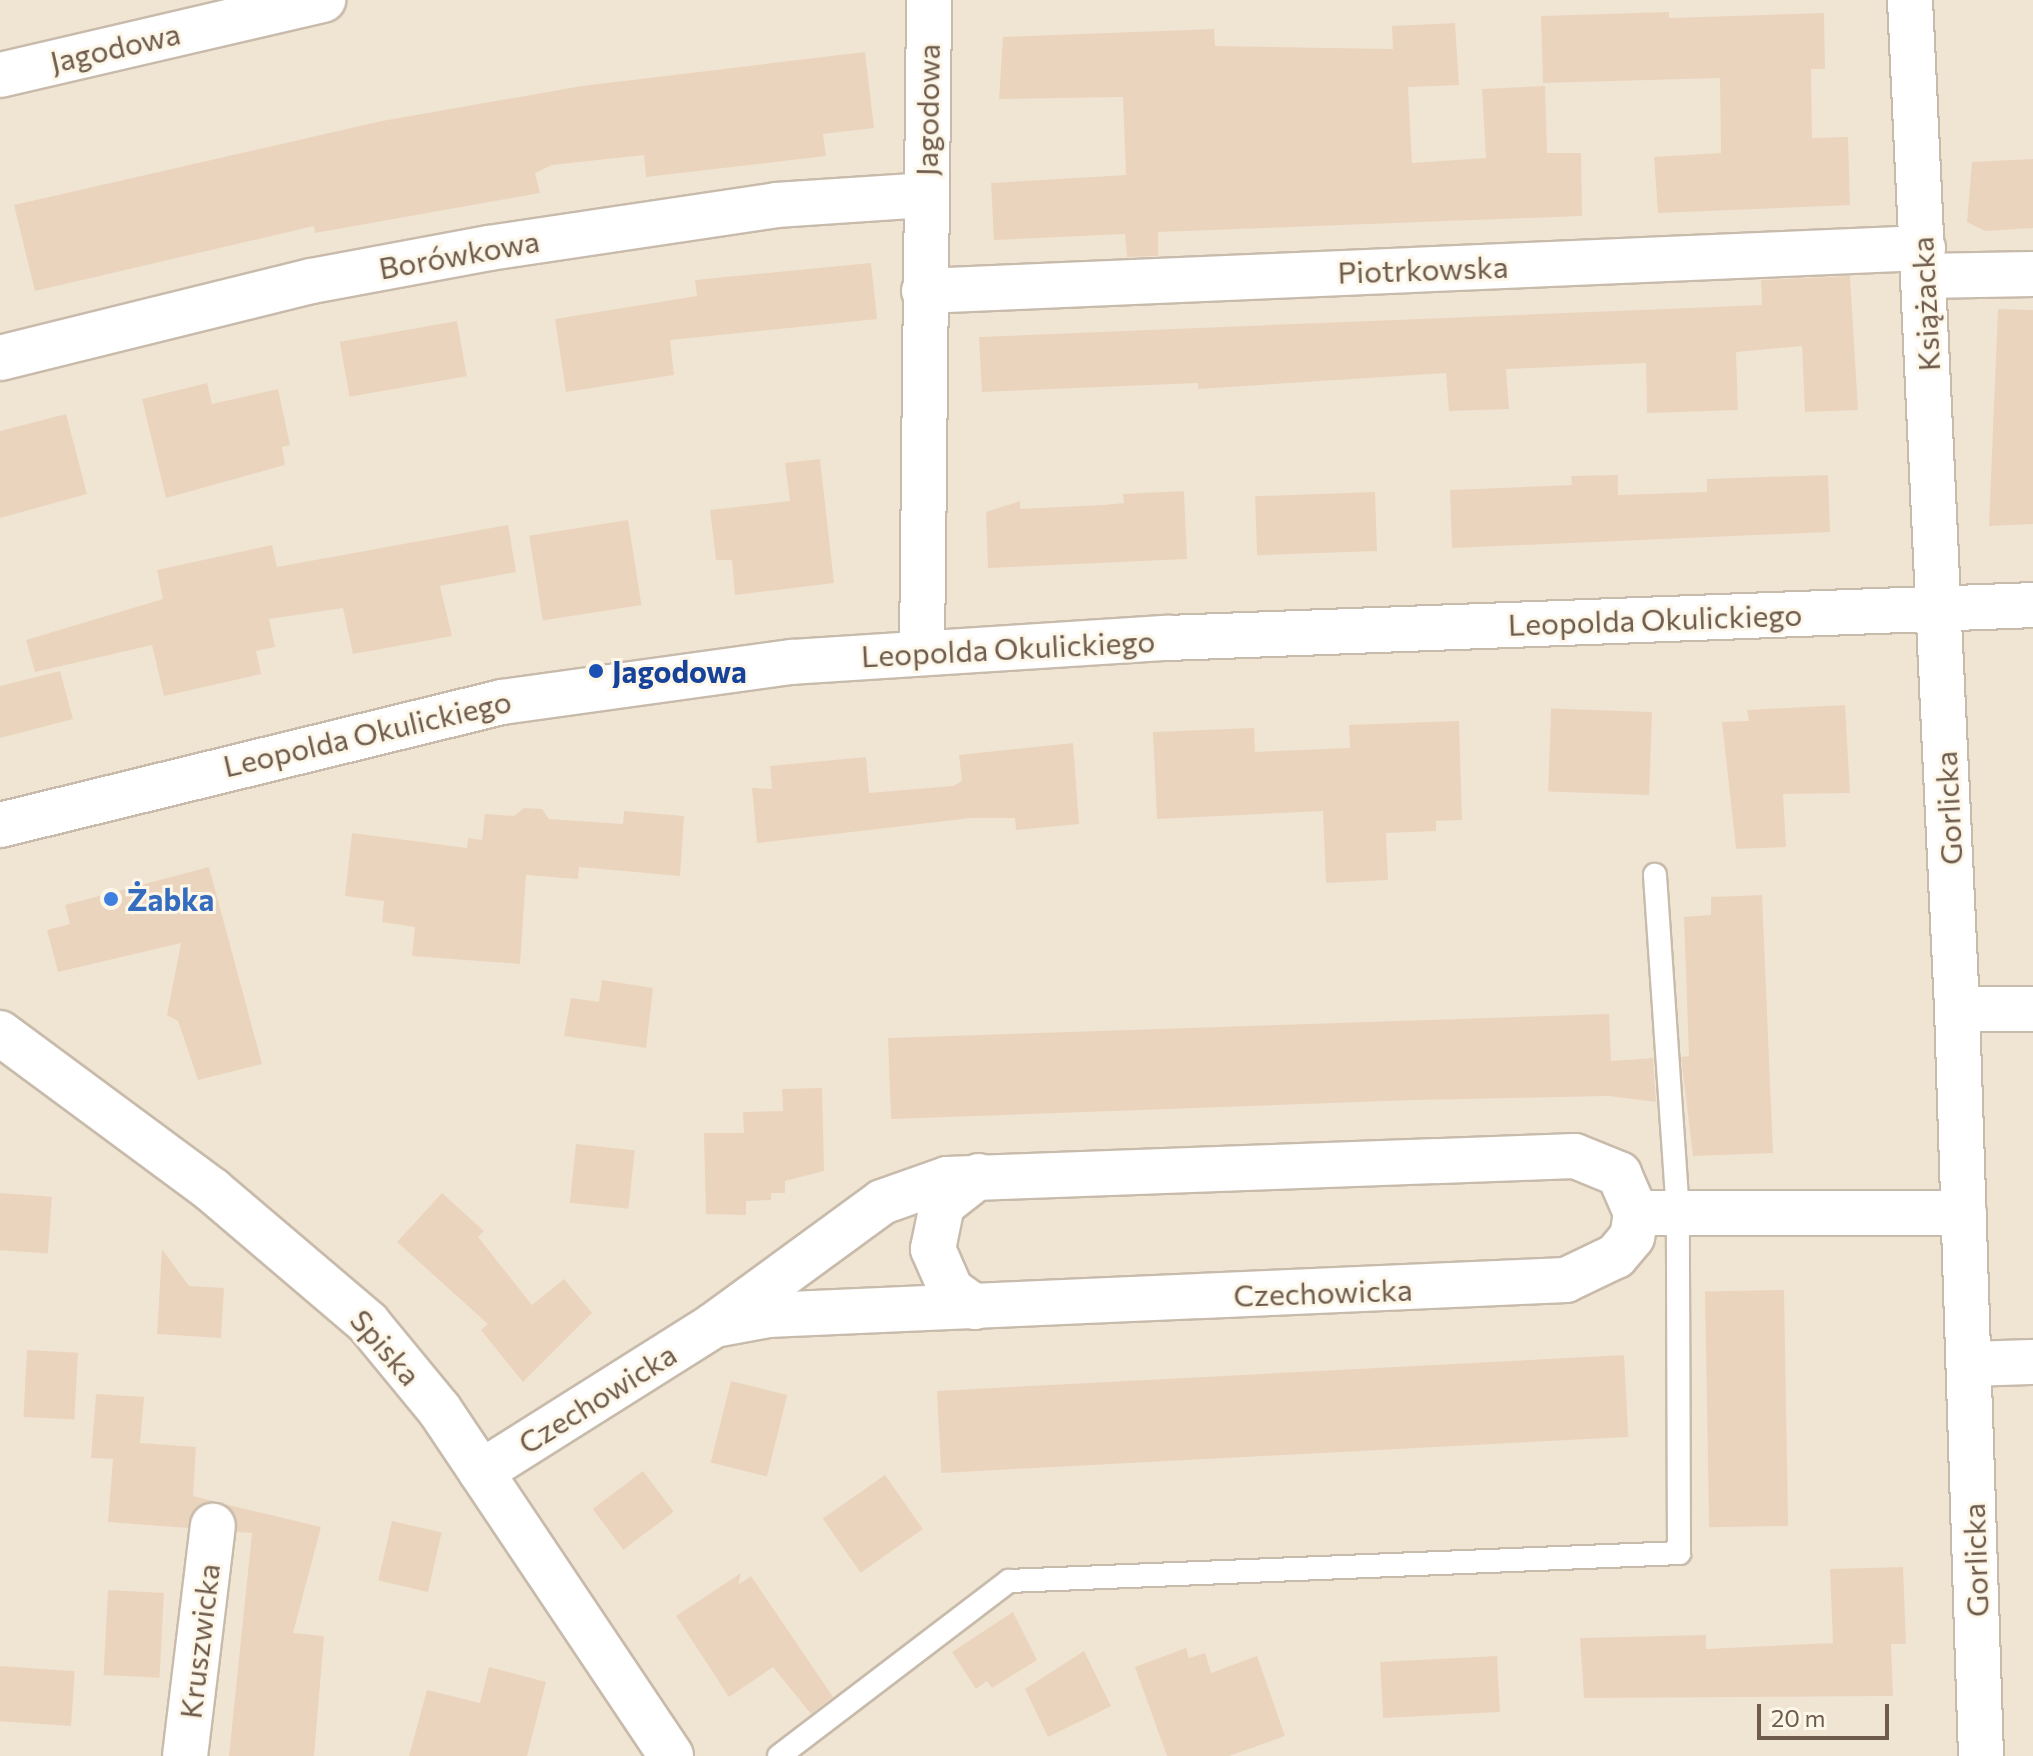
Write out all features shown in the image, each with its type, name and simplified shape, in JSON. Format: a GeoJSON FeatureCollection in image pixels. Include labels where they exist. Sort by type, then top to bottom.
{"type":"FeatureCollection","features":[{"type":"Feature","properties":{"kind":"street","name":"Jagodowa"},"geometry":{"type":"LineString","coordinates":[[0,75],[323,0]]}},
{"type":"Feature","properties":{"kind":"street","name":"Jagodowa"},"geometry":{"type":"LineString","coordinates":[[922,651],[929,0]]}},
{"type":"Feature","properties":{"kind":"street","name":"Książacka"},"geometry":{"type":"LineString","coordinates":[[1910,0],[1939,608]]}},
{"type":"Feature","properties":{"kind":"street","name":"Borówkowa"},"geometry":{"type":"LineString","coordinates":[[0,358],[311,281],[475,250],[776,205],[925,195]]}},
{"type":"Feature","properties":{"kind":"street","name":"Piotrkowska"},"geometry":{"type":"LineString","coordinates":[[924,291],[1924,262],[2033,274]]}},
{"type":"Feature","properties":{"kind":"street","name":"Leopolda Okulickiego"},"geometry":{"type":"LineString","coordinates":[[0,825],[502,702],[922,651],[2033,605]]}},
{"type":"Feature","properties":{"kind":"street","name":"Gorlicka"},"geometry":{"type":"LineString","coordinates":[[1939,608],[1957,1009],[1981,1756]]}},
{"type":"Feature","properties":{"kind":"street"},"geometry":{"type":"LineString","coordinates":[[1957,1009],[2033,1009]]}},
{"type":"Feature","properties":{"kind":"street","name":"Spiska"},"geometry":{"type":"LineString","coordinates":[[0,1033],[324,1280],[404,1365],[481,1472],[653,1749]]}},
{"type":"Feature","properties":{"kind":"street","name":"Czechowicka"},"geometry":{"type":"LineString","coordinates":[[481,1472],[714,1325],[882,1202],[911,1188],[979,1176],[1575,1156],[1619,1174],[1657,1213],[1616,1256],[1566,1280],[768,1315],[714,1325]]}},
{"type":"Feature","properties":{"kind":"street"},"geometry":{"type":"LineString","coordinates":[[975,1307],[951,1290],[933,1249],[942,1205],[979,1176]]}},
{"type":"Feature","properties":{"kind":"street"},"geometry":{"type":"LineString","coordinates":[[1657,1213],[1964,1213]]}},
{"type":"Feature","properties":{"kind":"street"},"geometry":{"type":"LineString","coordinates":[[1969,1364],[2033,1362]]}},
{"type":"Feature","properties":{"kind":"street","name":"Kruszwicka"},"geometry":{"type":"LineString","coordinates":[[185,1756],[213,1526]]}},
{"type":"Feature","properties":{"kind":"lane"},"geometry":{"type":"LineString","coordinates":[[779,1756],[1009,1581],[1679,1553],[1657,1213],[1655,875]]}},
{"type":"Feature","properties":{"kind":"shaded area"},"geometry":{"type":"Polygon","coordinates":[[[0,0],[2033,0],[2033,1756],[0,1756],[0,0]]]}},
{"type":"Feature","properties":{"kind":"building"},"geometry":{"type":"Polygon","coordinates":[[[1669,12],[1669,18],[1824,13],[1825,69],[1811,69],[1812,138],[1848,137],[1850,205],[1658,213],[1654,157],[1721,153],[1720,78],[1543,83],[1541,16],[1669,12]]]}},
{"type":"Feature","properties":{"kind":"building"},"geometry":{"type":"Polygon","coordinates":[[[1455,23],[1459,85],[1408,87],[1412,163],[1486,158],[1482,89],[1545,86],[1547,153],[1581,153],[1582,216],[1158,232],[1158,256],[1127,257],[1125,234],[994,240],[991,183],[1126,175],[1123,97],[999,99],[1003,37],[1214,29],[1215,46],[1393,49],[1392,26],[1455,23]]]}},
{"type":"Feature","properties":{"kind":"building"},"geometry":{"type":"Polygon","coordinates":[[[865,52],[874,128],[823,134],[826,156],[646,177],[644,155],[552,165],[535,173],[540,193],[315,233],[314,226],[35,291],[14,205],[382,121],[582,86],[865,52]]]}},
{"type":"Feature","properties":{"kind":"building"},"geometry":{"type":"Polygon","coordinates":[[[2033,159],[2033,228],[1985,231],[1967,222],[1972,162],[2033,159]]]}},
{"type":"Feature","properties":{"kind":"building"},"geometry":{"type":"Polygon","coordinates":[[[871,263],[877,319],[670,340],[674,375],[566,392],[555,319],[697,296],[695,280],[871,263]]]}},
{"type":"Feature","properties":{"kind":"building"},"geometry":{"type":"Polygon","coordinates":[[[1850,276],[1858,410],[1805,412],[1802,346],[1736,352],[1738,410],[1647,413],[1646,363],[1506,369],[1509,409],[1449,411],[1446,373],[1198,389],[1198,383],[982,392],[979,337],[1762,305],[1761,280],[1850,276]]]}},
{"type":"Feature","properties":{"kind":"building"},"geometry":{"type":"Polygon","coordinates":[[[1998,309],[2033,310],[2033,524],[1989,526],[1998,309]]]}},
{"type":"Feature","properties":{"kind":"building"},"geometry":{"type":"Polygon","coordinates":[[[457,321],[467,376],[350,397],[340,342],[457,321]]]}},
{"type":"Feature","properties":{"kind":"building"},"geometry":{"type":"Polygon","coordinates":[[[207,383],[212,404],[278,389],[290,445],[282,447],[285,465],[166,498],[142,399],[207,383]]]}},
{"type":"Feature","properties":{"kind":"building"},"geometry":{"type":"Polygon","coordinates":[[[66,414],[87,494],[0,518],[0,431],[66,414]]]}},
{"type":"Feature","properties":{"kind":"building"},"geometry":{"type":"Polygon","coordinates":[[[820,459],[834,583],[735,595],[732,560],[716,560],[710,510],[790,501],[785,463],[820,459]]]}},
{"type":"Feature","properties":{"kind":"building"},"geometry":{"type":"Polygon","coordinates":[[[1618,475],[1618,495],[1707,492],[1707,479],[1828,475],[1830,532],[1452,548],[1450,490],[1572,485],[1571,476],[1618,475]]]}},
{"type":"Feature","properties":{"kind":"building"},"geometry":{"type":"Polygon","coordinates":[[[1184,491],[1187,559],[988,568],[986,512],[1020,501],[1020,509],[1103,505],[1124,503],[1123,494],[1184,491]]]}},
{"type":"Feature","properties":{"kind":"building"},"geometry":{"type":"Polygon","coordinates":[[[1375,492],[1377,551],[1257,555],[1255,496],[1375,492]]]}},
{"type":"Feature","properties":{"kind":"building"},"geometry":{"type":"Polygon","coordinates":[[[628,520],[641,605],[543,621],[529,536],[628,520]]]}},
{"type":"Feature","properties":{"kind":"building"},"geometry":{"type":"Polygon","coordinates":[[[508,525],[516,572],[440,586],[452,636],[353,654],[343,608],[269,619],[275,647],[256,651],[261,674],[164,696],[152,645],[35,672],[26,640],[163,599],[157,570],[272,545],[277,567],[508,525]]]}},
{"type":"Feature","properties":{"kind":"building"},"geometry":{"type":"Polygon","coordinates":[[[60,671],[73,719],[0,738],[0,686],[60,671]]]}},
{"type":"Feature","properties":{"kind":"building"},"geometry":{"type":"Polygon","coordinates":[[[1845,705],[1850,793],[1783,794],[1786,847],[1736,849],[1722,722],[1749,721],[1747,710],[1845,705]]]}},
{"type":"Feature","properties":{"kind":"building"},"geometry":{"type":"Polygon","coordinates":[[[1551,708],[1652,712],[1649,795],[1548,791],[1551,708]]]}},
{"type":"Feature","properties":{"kind":"building"},"geometry":{"type":"Polygon","coordinates":[[[1459,721],[1462,820],[1436,821],[1436,831],[1386,833],[1388,880],[1326,883],[1323,811],[1157,819],[1153,732],[1254,728],[1255,752],[1350,748],[1349,725],[1459,721]]]}},
{"type":"Feature","properties":{"kind":"building"},"geometry":{"type":"Polygon","coordinates":[[[1073,743],[1079,824],[1016,830],[1015,818],[971,818],[757,843],[752,788],[772,789],[770,766],[866,757],[869,793],[953,786],[962,781],[959,755],[1073,743]]]}},
{"type":"Feature","properties":{"kind":"building"},"geometry":{"type":"Polygon","coordinates":[[[524,808],[542,809],[549,819],[623,824],[624,811],[684,816],[680,876],[579,867],[578,879],[526,875],[520,964],[412,956],[415,927],[382,922],[384,901],[345,896],[352,833],[467,848],[468,838],[482,840],[485,814],[514,816],[524,808]]]}},
{"type":"Feature","properties":{"kind":"building"},"geometry":{"type":"Polygon","coordinates":[[[209,867],[262,1064],[198,1080],[178,1021],[167,1015],[181,943],[58,972],[47,930],[70,924],[65,905],[209,867]]]}},
{"type":"Feature","properties":{"kind":"building"},"geometry":{"type":"Polygon","coordinates":[[[1762,895],[1773,1153],[1693,1156],[1681,1057],[1689,1056],[1684,917],[1711,915],[1711,897],[1762,895]]]}},
{"type":"Feature","properties":{"kind":"building"},"geometry":{"type":"Polygon","coordinates":[[[602,980],[653,988],[646,1048],[564,1036],[571,998],[599,1002],[602,980]]]}},
{"type":"Feature","properties":{"kind":"building"},"geometry":{"type":"Polygon","coordinates":[[[1609,1014],[1611,1061],[1653,1058],[1656,1102],[1608,1096],[1413,1100],[891,1119],[888,1038],[1609,1014]]]}},
{"type":"Feature","properties":{"kind":"building"},"geometry":{"type":"Polygon","coordinates":[[[822,1088],[824,1171],[785,1181],[785,1193],[771,1193],[771,1200],[746,1201],[746,1215],[706,1214],[704,1133],[744,1133],[743,1112],[783,1111],[782,1089],[822,1088]]]}},
{"type":"Feature","properties":{"kind":"building"},"geometry":{"type":"Polygon","coordinates":[[[576,1144],[635,1150],[629,1209],[570,1203],[576,1144]]]}},
{"type":"Feature","properties":{"kind":"building"},"geometry":{"type":"Polygon","coordinates":[[[0,1193],[52,1197],[48,1253],[0,1250],[0,1193]]]}},
{"type":"Feature","properties":{"kind":"building"},"geometry":{"type":"Polygon","coordinates":[[[442,1193],[484,1231],[478,1237],[532,1305],[564,1279],[592,1313],[523,1382],[481,1330],[488,1324],[397,1242],[442,1193]]]}},
{"type":"Feature","properties":{"kind":"building"},"geometry":{"type":"Polygon","coordinates":[[[162,1249],[189,1286],[224,1288],[221,1338],[157,1334],[162,1249]]]}},
{"type":"Feature","properties":{"kind":"building"},"geometry":{"type":"Polygon","coordinates":[[[1784,1290],[1788,1526],[1709,1527],[1705,1291],[1784,1290]]]}},
{"type":"Feature","properties":{"kind":"building"},"geometry":{"type":"Polygon","coordinates":[[[27,1350],[78,1353],[74,1420],[23,1417],[27,1350]]]}},
{"type":"Feature","properties":{"kind":"building"},"geometry":{"type":"Polygon","coordinates":[[[1624,1355],[1628,1437],[941,1473],[937,1391],[1624,1355]]]}},
{"type":"Feature","properties":{"kind":"building"},"geometry":{"type":"Polygon","coordinates":[[[731,1381],[787,1395],[767,1477],[711,1463],[731,1381]]]}},
{"type":"Feature","properties":{"kind":"building"},"geometry":{"type":"Polygon","coordinates":[[[96,1394],[144,1397],[140,1443],[196,1447],[193,1496],[213,1501],[194,1510],[188,1528],[108,1522],[113,1459],[91,1458],[96,1394]]]}},
{"type":"Feature","properties":{"kind":"building"},"geometry":{"type":"Polygon","coordinates":[[[643,1471],[674,1512],[623,1550],[593,1509],[643,1471]]]}},
{"type":"Feature","properties":{"kind":"building"},"geometry":{"type":"Polygon","coordinates":[[[885,1475],[923,1529],[861,1573],[823,1519],[885,1475]]]}},
{"type":"Feature","properties":{"kind":"building"},"geometry":{"type":"Polygon","coordinates":[[[224,1504],[321,1527],[293,1633],[324,1636],[314,1756],[229,1756],[252,1533],[238,1532],[224,1504]]]}},
{"type":"Feature","properties":{"kind":"building"},"geometry":{"type":"Polygon","coordinates":[[[392,1521],[442,1532],[428,1592],[378,1580],[392,1521]]]}},
{"type":"Feature","properties":{"kind":"building"},"geometry":{"type":"Polygon","coordinates":[[[1903,1567],[1906,1644],[1891,1644],[1893,1696],[1584,1698],[1580,1638],[1706,1635],[1706,1649],[1833,1643],[1830,1569],[1903,1567]]]}},
{"type":"Feature","properties":{"kind":"building"},"geometry":{"type":"Polygon","coordinates":[[[741,1573],[738,1585],[751,1576],[833,1697],[811,1714],[773,1667],[729,1697],[676,1616],[741,1573]]]}},
{"type":"Feature","properties":{"kind":"building"},"geometry":{"type":"Polygon","coordinates":[[[108,1590],[164,1593],[159,1678],[104,1675],[108,1590]]]}},
{"type":"Feature","properties":{"kind":"building"},"geometry":{"type":"Polygon","coordinates":[[[1013,1612],[1037,1660],[992,1688],[987,1681],[976,1689],[952,1652],[1013,1612]]]}},
{"type":"Feature","properties":{"kind":"building"},"geometry":{"type":"Polygon","coordinates":[[[1186,1648],[1189,1658],[1205,1653],[1211,1673],[1257,1656],[1285,1736],[1229,1756],[1167,1756],[1135,1667],[1186,1648]]]}},
{"type":"Feature","properties":{"kind":"building"},"geometry":{"type":"Polygon","coordinates":[[[1084,1651],[1111,1706],[1048,1737],[1025,1689],[1084,1651]]]}},
{"type":"Feature","properties":{"kind":"building"},"geometry":{"type":"Polygon","coordinates":[[[1497,1656],[1500,1712],[1383,1718],[1380,1662],[1497,1656]]]}},
{"type":"Feature","properties":{"kind":"building"},"geometry":{"type":"Polygon","coordinates":[[[0,1666],[75,1671],[71,1726],[0,1721],[0,1666]]]}},
{"type":"Feature","properties":{"kind":"building"},"geometry":{"type":"Polygon","coordinates":[[[489,1667],[546,1682],[527,1756],[409,1756],[427,1690],[480,1703],[489,1667]]]}},
{"type":"Feature","properties":{"kind":"place","name":"Jagodowa"},"geometry":{"type":"Point","coordinates":[596,671]}},
{"type":"Feature","properties":{"kind":"place","name":"Żabka"},"geometry":{"type":"Point","coordinates":[111,899]}}]}
